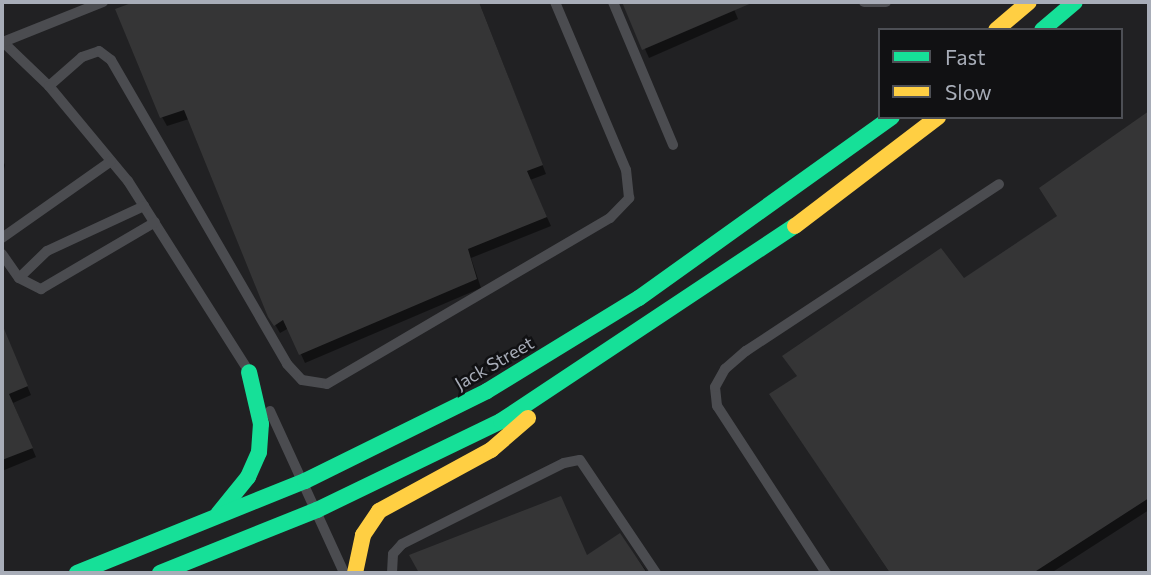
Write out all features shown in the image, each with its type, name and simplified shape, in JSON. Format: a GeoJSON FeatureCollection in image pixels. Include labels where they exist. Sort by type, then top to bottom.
{"type":"FeatureCollection","features":[{"type":"Feature","properties":{"kind":"main road"},"geometry":{"type":"LineString","coordinates":[[998,28],[1029,2]]}},
{"type":"Feature","properties":{"kind":"main road"},"geometry":{"type":"LineString","coordinates":[[1044,28],[1075,2]]}},
{"type":"Feature","properties":{"kind":"main road","name":"Jack Street"},"geometry":{"type":"LineString","coordinates":[[77,573],[305,481],[487,391],[639,298],[771,208],[889,119]]}},
{"type":"Feature","properties":{"kind":"main road"},"geometry":{"type":"LineString","coordinates":[[160,573],[317,510],[501,421],[785,234],[935,119]]}},
{"type":"Feature","properties":{"kind":"main road"},"geometry":{"type":"LineString","coordinates":[[214,519],[248,477],[259,452],[261,424],[249,372]]}},
{"type":"Feature","properties":{"kind":"main road"},"geometry":{"type":"LineString","coordinates":[[355,573],[363,535],[379,511],[491,450],[570,377]]}},
{"type":"Feature","properties":{"kind":"lane"},"geometry":{"type":"LineString","coordinates":[[103,2],[2,42],[49,86],[111,161],[155,222],[249,372],[305,481],[344,573]]}},
{"type":"Feature","properties":{"kind":"lane"},"geometry":{"type":"LineString","coordinates":[[49,86],[82,57],[99,51],[111,60],[287,364],[302,380],[327,384],[610,218],[629,198],[626,170],[555,2]]}},
{"type":"Feature","properties":{"kind":"lane"},"geometry":{"type":"LineString","coordinates":[[613,2],[673,145]]}},
{"type":"Feature","properties":{"kind":"lane"},"geometry":{"type":"LineString","coordinates":[[864,2],[886,2]]}},
{"type":"Feature","properties":{"kind":"lane"},"geometry":{"type":"LineString","coordinates":[[2,238],[111,161]]}},
{"type":"Feature","properties":{"kind":"lane"},"geometry":{"type":"LineString","coordinates":[[826,573],[717,406],[715,387],[725,369],[746,351],[999,184]]}},
{"type":"Feature","properties":{"kind":"lane"},"geometry":{"type":"LineString","coordinates":[[19,278],[47,251],[144,206]]}},
{"type":"Feature","properties":{"kind":"lane"},"geometry":{"type":"LineString","coordinates":[[2,254],[19,278],[41,289],[155,222]]}},
{"type":"Feature","properties":{"kind":"lane"},"geometry":{"type":"LineString","coordinates":[[392,573],[393,554],[401,544],[564,463],[580,460],[656,573]]}},
{"type":"Feature","properties":{"kind":"shaded area"},"geometry":{"type":"Polygon","coordinates":[[[2,2],[1149,2],[1149,573],[2,573],[2,2]]]}},
{"type":"Feature","properties":{"kind":"building"},"geometry":{"type":"Polygon","coordinates":[[[134,2],[479,2],[543,165],[527,171],[547,217],[468,249],[477,279],[299,355],[283,320],[274,326],[268,317],[184,110],[160,118],[115,9],[134,2]]]}},
{"type":"Feature","properties":{"kind":"building"},"geometry":{"type":"Polygon","coordinates":[[[622,2],[754,2],[642,50],[622,2]]]}},
{"type":"Feature","properties":{"kind":"building"},"geometry":{"type":"Polygon","coordinates":[[[1149,111],[1149,498],[1033,573],[890,573],[769,394],[797,376],[782,356],[941,248],[964,278],[1057,216],[1039,188],[1149,111]]]}},
{"type":"Feature","properties":{"kind":"building"},"geometry":{"type":"Polygon","coordinates":[[[2,324],[28,386],[9,394],[33,448],[2,460],[2,324]]]}},
{"type":"Feature","properties":{"kind":"building"},"geometry":{"type":"Polygon","coordinates":[[[561,496],[587,555],[620,533],[647,573],[419,573],[409,555],[561,496]]]}},
{"type":"Feature","properties":{"kind":"traffic: fast"},"geometry":{"type":"LineString","coordinates":[[1044,28],[1075,2]]}},
{"type":"Feature","properties":{"kind":"traffic: fast"},"geometry":{"type":"LineString","coordinates":[[77,573],[305,481],[487,391],[639,298],[889,119]]}},
{"type":"Feature","properties":{"kind":"traffic: fast"},"geometry":{"type":"LineString","coordinates":[[160,573],[317,510],[501,421],[795,226]]}},
{"type":"Feature","properties":{"kind":"traffic: fast"},"geometry":{"type":"LineString","coordinates":[[218,514],[248,477],[259,452],[261,424],[249,372]]}},
{"type":"Feature","properties":{"kind":"traffic: slow"},"geometry":{"type":"LineString","coordinates":[[998,28],[1029,2]]}},
{"type":"Feature","properties":{"kind":"traffic: slow"},"geometry":{"type":"LineString","coordinates":[[795,226],[935,119]]}},
{"type":"Feature","properties":{"kind":"traffic: slow"},"geometry":{"type":"LineString","coordinates":[[355,573],[363,535],[379,511],[491,450],[528,418]]}}]}
